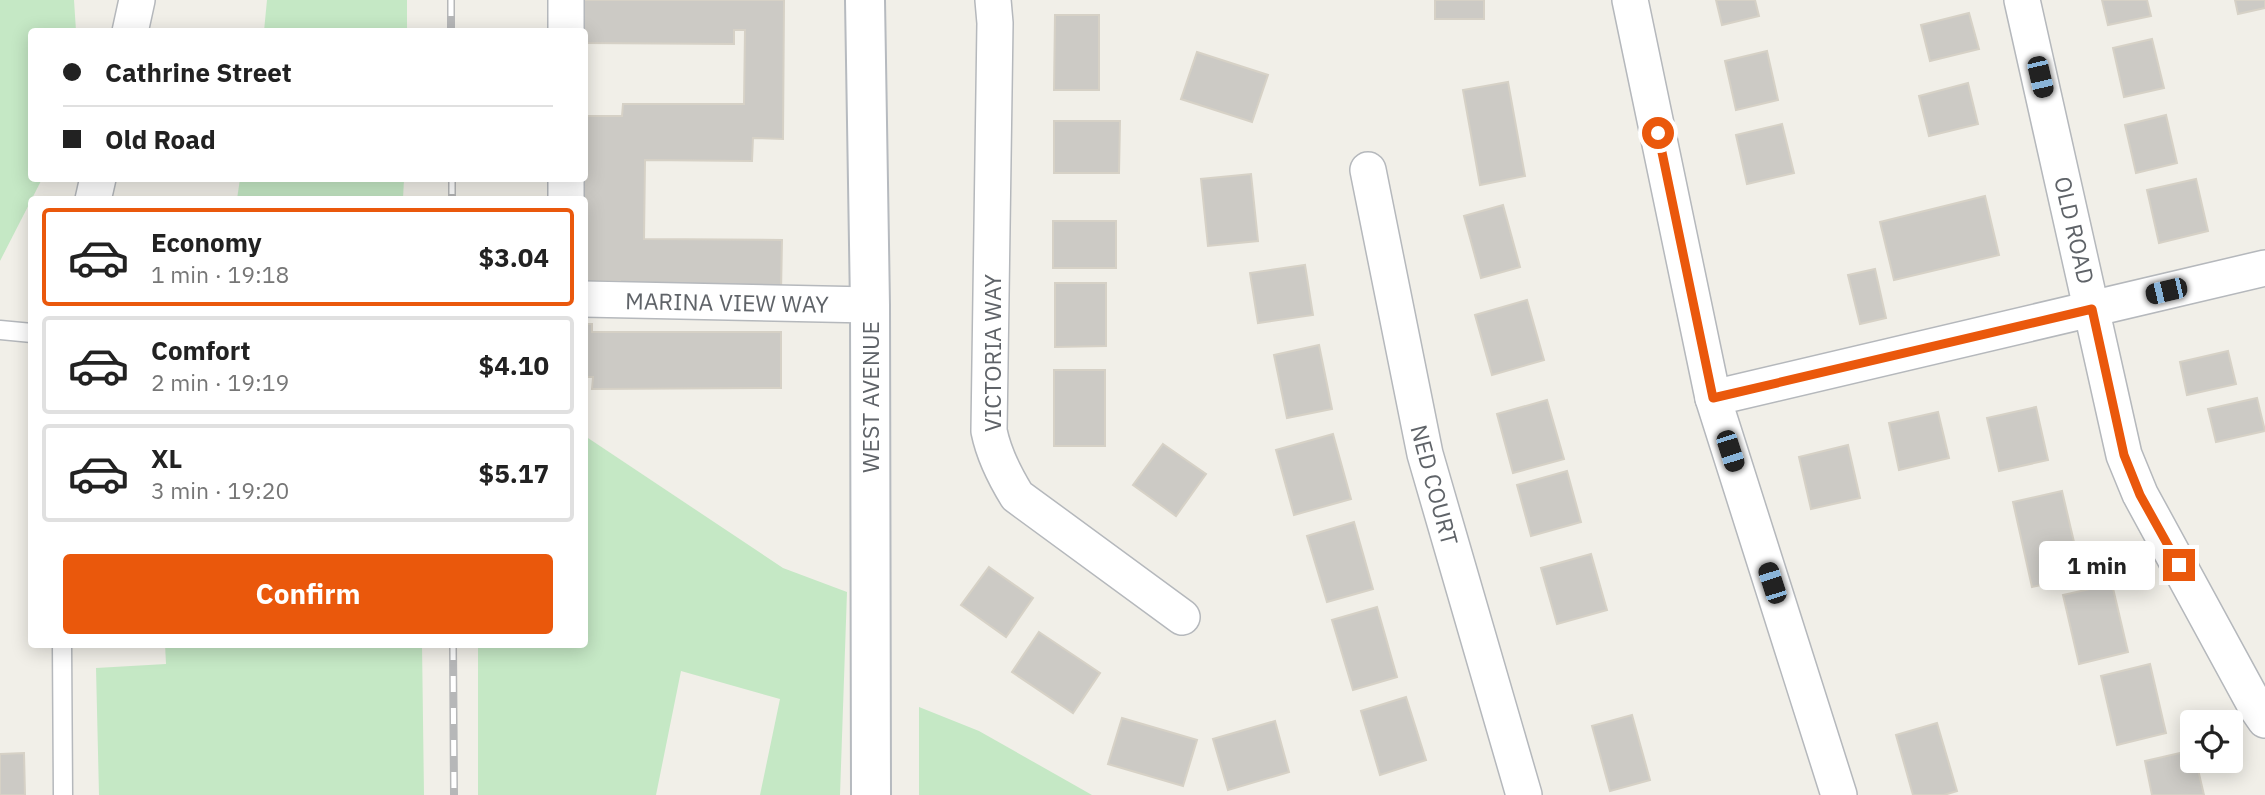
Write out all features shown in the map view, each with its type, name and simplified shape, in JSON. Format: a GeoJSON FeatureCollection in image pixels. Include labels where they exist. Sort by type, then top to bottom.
{"type":"FeatureCollection","features":[{"type":"Feature","properties":{"kind":"street"},"geometry":{"type":"LineString","coordinates":[[131,28],[136,0]]}},
{"type":"Feature","properties":{"kind":"street"},"geometry":{"type":"LineString","coordinates":[[566,0],[566,28]]}},
{"type":"Feature","properties":{"kind":"street","name":"WEST AVENUE"},"geometry":{"type":"LineString","coordinates":[[864,0],[870,305],[871,795]]}},
{"type":"Feature","properties":{"kind":"street","name":"VICTORIA WAY"},"geometry":{"type":"LineString","coordinates":[[993,0],[995,23],[989,431],[994,452],[1003,475],[1017,496],[1182,617]]}},
{"type":"Feature","properties":{"kind":"street"},"geometry":{"type":"LineString","coordinates":[[1630,0],[1713,398],[1839,795]]}},
{"type":"Feature","properties":{"kind":"street","name":"OLD ROAD"},"geometry":{"type":"LineString","coordinates":[[2022,0],[2124,455],[2140,495],[2265,720]]}},
{"type":"Feature","properties":{"kind":"street","name":"NED COURT"},"geometry":{"type":"LineString","coordinates":[[1368,170],[1424,454],[1524,795]]}},
{"type":"Feature","properties":{"kind":"street"},"geometry":{"type":"LineString","coordinates":[[1713,398],[2265,268]]}},
{"type":"Feature","properties":{"kind":"street","name":"MARINA VIEW WAY"},"geometry":{"type":"LineString","coordinates":[[588,299],[870,305]]}},
{"type":"Feature","properties":{"kind":"lane"},"geometry":{"type":"LineString","coordinates":[[0,330],[28,333]]}},
{"type":"Feature","properties":{"kind":"lane"},"geometry":{"type":"LineString","coordinates":[[62,648],[63,795]]}},
{"type":"Feature","properties":{"kind":"green space"},"geometry":{"type":"Polygon","coordinates":[[[0,0],[74,0],[76,28],[28,28],[28,182],[40,182],[33,196],[28,196],[28,206],[0,261],[0,0]]]}},
{"type":"Feature","properties":{"kind":"green space"},"geometry":{"type":"Polygon","coordinates":[[[267,0],[407,0],[407,28],[264,28],[267,0]]]}},
{"type":"Feature","properties":{"kind":"green space"},"geometry":{"type":"Polygon","coordinates":[[[240,182],[404,182],[403,196],[237,196],[240,182]]]}},
{"type":"Feature","properties":{"kind":"green space"},"geometry":{"type":"Polygon","coordinates":[[[588,438],[783,568],[847,592],[840,795],[760,795],[780,699],[681,671],[656,795],[478,795],[478,648],[588,648],[588,438]]]}},
{"type":"Feature","properties":{"kind":"green space"},"geometry":{"type":"Polygon","coordinates":[[[165,648],[422,648],[424,795],[99,795],[96,668],[166,664],[165,648]]]}},
{"type":"Feature","properties":{"kind":"green space"},"geometry":{"type":"Polygon","coordinates":[[[919,707],[979,731],[1092,795],[919,795],[919,707]]]}},
{"type":"Feature","properties":{"kind":"building"},"geometry":{"type":"Polygon","coordinates":[[[576,0],[784,0],[783,139],[753,138],[752,161],[645,160],[644,239],[782,240],[781,292],[620,291],[620,281],[588,281],[588,196],[584,196],[584,182],[588,182],[588,116],[622,116],[623,104],[744,104],[745,30],[734,30],[734,44],[588,43],[588,28],[576,28],[576,0]]]}},
{"type":"Feature","properties":{"kind":"building"},"geometry":{"type":"Polygon","coordinates":[[[1435,0],[1484,0],[1484,19],[1435,19],[1435,0]]]}},
{"type":"Feature","properties":{"kind":"building"},"geometry":{"type":"Polygon","coordinates":[[[1716,0],[1755,0],[1759,16],[1722,25],[1716,0]]]}},
{"type":"Feature","properties":{"kind":"building"},"geometry":{"type":"Polygon","coordinates":[[[2102,0],[2147,0],[2151,16],[2108,25],[2102,0]]]}},
{"type":"Feature","properties":{"kind":"building"},"geometry":{"type":"Polygon","coordinates":[[[2235,0],[2265,0],[2265,8],[2238,14],[2235,0]]]}},
{"type":"Feature","properties":{"kind":"building"},"geometry":{"type":"Polygon","coordinates":[[[1969,13],[1979,49],[1930,61],[1921,25],[1969,13]]]}},
{"type":"Feature","properties":{"kind":"building"},"geometry":{"type":"Polygon","coordinates":[[[1055,15],[1099,15],[1099,90],[1054,90],[1055,15]]]}},
{"type":"Feature","properties":{"kind":"building"},"geometry":{"type":"Polygon","coordinates":[[[2152,39],[2164,88],[2124,97],[2113,48],[2152,39]]]}},
{"type":"Feature","properties":{"kind":"building"},"geometry":{"type":"Polygon","coordinates":[[[1767,51],[1778,100],[1736,110],[1725,61],[1767,51]]]}},
{"type":"Feature","properties":{"kind":"building"},"geometry":{"type":"Polygon","coordinates":[[[1197,52],[1268,75],[1252,122],[1181,99],[1197,52]]]}},
{"type":"Feature","properties":{"kind":"building"},"geometry":{"type":"Polygon","coordinates":[[[1508,82],[1525,176],[1480,185],[1463,90],[1508,82]]]}},
{"type":"Feature","properties":{"kind":"building"},"geometry":{"type":"Polygon","coordinates":[[[1968,83],[1978,124],[1929,136],[1919,96],[1968,83]]]}},
{"type":"Feature","properties":{"kind":"building"},"geometry":{"type":"Polygon","coordinates":[[[2166,115],[2177,163],[2136,173],[2125,125],[2166,115]]]}},
{"type":"Feature","properties":{"kind":"building"},"geometry":{"type":"Polygon","coordinates":[[[1054,121],[1120,121],[1119,173],[1054,173],[1054,121]]]}},
{"type":"Feature","properties":{"kind":"building"},"geometry":{"type":"Polygon","coordinates":[[[1782,124],[1794,173],[1747,184],[1736,135],[1782,124]]]}},
{"type":"Feature","properties":{"kind":"building"},"geometry":{"type":"Polygon","coordinates":[[[1251,174],[1258,241],[1208,246],[1201,179],[1251,174]]]}},
{"type":"Feature","properties":{"kind":"building"},"geometry":{"type":"Polygon","coordinates":[[[2196,179],[2208,231],[2159,243],[2147,190],[2196,179]]]}},
{"type":"Feature","properties":{"kind":"building"},"geometry":{"type":"Polygon","coordinates":[[[1985,196],[1999,255],[1894,280],[1880,222],[1985,196]]]}},
{"type":"Feature","properties":{"kind":"building"},"geometry":{"type":"Polygon","coordinates":[[[1503,205],[1520,267],[1481,278],[1464,216],[1503,205]]]}},
{"type":"Feature","properties":{"kind":"building"},"geometry":{"type":"Polygon","coordinates":[[[1053,221],[1116,221],[1116,268],[1053,268],[1053,221]]]}},
{"type":"Feature","properties":{"kind":"building"},"geometry":{"type":"Polygon","coordinates":[[[1305,265],[1313,315],[1258,323],[1250,273],[1305,265]]]}},
{"type":"Feature","properties":{"kind":"building"},"geometry":{"type":"Polygon","coordinates":[[[1875,269],[1886,318],[1860,324],[1848,275],[1875,269]]]}},
{"type":"Feature","properties":{"kind":"building"},"geometry":{"type":"Polygon","coordinates":[[[1055,283],[1106,283],[1106,346],[1055,347],[1055,283]]]}},
{"type":"Feature","properties":{"kind":"building"},"geometry":{"type":"Polygon","coordinates":[[[1527,300],[1544,360],[1492,375],[1475,315],[1527,300]]]}},
{"type":"Feature","properties":{"kind":"building"},"geometry":{"type":"Polygon","coordinates":[[[588,324],[592,324],[592,332],[781,332],[781,388],[592,389],[593,377],[588,377],[588,324]]]}},
{"type":"Feature","properties":{"kind":"building"},"geometry":{"type":"Polygon","coordinates":[[[1319,345],[1332,409],[1287,418],[1274,355],[1319,345]]]}},
{"type":"Feature","properties":{"kind":"building"},"geometry":{"type":"Polygon","coordinates":[[[2228,351],[2236,384],[2187,395],[2180,362],[2228,351]]]}},
{"type":"Feature","properties":{"kind":"building"},"geometry":{"type":"Polygon","coordinates":[[[1054,370],[1105,370],[1105,446],[1054,446],[1054,370]]]}},
{"type":"Feature","properties":{"kind":"building"},"geometry":{"type":"Polygon","coordinates":[[[2257,398],[2265,431],[2216,442],[2208,409],[2257,398]]]}},
{"type":"Feature","properties":{"kind":"building"},"geometry":{"type":"Polygon","coordinates":[[[1547,400],[1564,459],[1513,473],[1497,414],[1547,400]]]}},
{"type":"Feature","properties":{"kind":"building"},"geometry":{"type":"Polygon","coordinates":[[[2036,407],[2048,460],[1999,471],[1987,418],[2036,407]]]}},
{"type":"Feature","properties":{"kind":"building"},"geometry":{"type":"Polygon","coordinates":[[[1938,412],[1949,458],[1899,470],[1889,423],[1938,412]]]}},
{"type":"Feature","properties":{"kind":"building"},"geometry":{"type":"Polygon","coordinates":[[[1333,434],[1351,499],[1294,515],[1276,450],[1333,434]]]}},
{"type":"Feature","properties":{"kind":"building"},"geometry":{"type":"Polygon","coordinates":[[[1163,444],[1206,474],[1176,516],[1133,485],[1163,444]]]}},
{"type":"Feature","properties":{"kind":"building"},"geometry":{"type":"Polygon","coordinates":[[[1848,445],[1860,498],[1811,509],[1799,457],[1848,445]]]}},
{"type":"Feature","properties":{"kind":"building"},"geometry":{"type":"Polygon","coordinates":[[[1567,471],[1581,522],[1531,536],[1517,485],[1567,471]]]}},
{"type":"Feature","properties":{"kind":"building"},"geometry":{"type":"Polygon","coordinates":[[[2062,491],[2082,576],[2032,587],[2013,502],[2062,491]]]}},
{"type":"Feature","properties":{"kind":"building"},"geometry":{"type":"Polygon","coordinates":[[[1354,522],[1373,589],[1327,602],[1307,536],[1354,522]]]}},
{"type":"Feature","properties":{"kind":"building"},"geometry":{"type":"Polygon","coordinates":[[[1591,554],[1607,610],[1557,624],[1541,568],[1591,554]]]}},
{"type":"Feature","properties":{"kind":"building"},"geometry":{"type":"Polygon","coordinates":[[[989,567],[1033,598],[1006,637],[961,605],[989,567]]]}},
{"type":"Feature","properties":{"kind":"building"},"geometry":{"type":"Polygon","coordinates":[[[2112,584],[2128,652],[2079,664],[2063,595],[2112,584]]]}},
{"type":"Feature","properties":{"kind":"building"},"geometry":{"type":"Polygon","coordinates":[[[1377,607],[1397,677],[1353,690],[1332,620],[1377,607]]]}},
{"type":"Feature","properties":{"kind":"building"},"geometry":{"type":"Polygon","coordinates":[[[1039,632],[1100,673],[1073,713],[1012,672],[1039,632]]]}},
{"type":"Feature","properties":{"kind":"building"},"geometry":{"type":"Polygon","coordinates":[[[2150,664],[2166,733],[2117,745],[2101,676],[2150,664]]]}},
{"type":"Feature","properties":{"kind":"building"},"geometry":{"type":"Polygon","coordinates":[[[1406,697],[1426,760],[1380,775],[1361,711],[1406,697]]]}},
{"type":"Feature","properties":{"kind":"building"},"geometry":{"type":"Polygon","coordinates":[[[1632,715],[1650,780],[1610,791],[1592,726],[1632,715]]]}},
{"type":"Feature","properties":{"kind":"building"},"geometry":{"type":"Polygon","coordinates":[[[1122,718],[1197,740],[1183,786],[1108,764],[1122,718]]]}},
{"type":"Feature","properties":{"kind":"building"},"geometry":{"type":"Polygon","coordinates":[[[1275,721],[1289,772],[1228,790],[1213,739],[1275,721]]]}},
{"type":"Feature","properties":{"kind":"building"},"geometry":{"type":"Polygon","coordinates":[[[1937,723],[1957,791],[1944,795],[1913,795],[1896,735],[1937,723]]]}},
{"type":"Feature","properties":{"kind":"building"},"geometry":{"type":"Polygon","coordinates":[[[24,753],[25,795],[0,795],[0,754],[24,753]]]}},
{"type":"Feature","properties":{"kind":"building"},"geometry":{"type":"Polygon","coordinates":[[[2180,753],[2180,773],[2199,773],[2204,795],[2152,795],[2145,761],[2180,753]]]}},
{"type":"Feature","properties":{"kind":"railway"},"geometry":{"type":"LineString","coordinates":[[451,0],[451,28]]}},
{"type":"Feature","properties":{"kind":"railway"},"geometry":{"type":"LineString","coordinates":[[452,182],[452,196]]}},
{"type":"Feature","properties":{"kind":"railway"},"geometry":{"type":"LineString","coordinates":[[453,648],[454,795]]}},
{"type":"Feature","properties":{"kind":"route"},"geometry":{"type":"LineString","coordinates":[[1658,133],[1713,398],[2092,309],[2124,455],[2140,495],[2179,565]]}}]}
